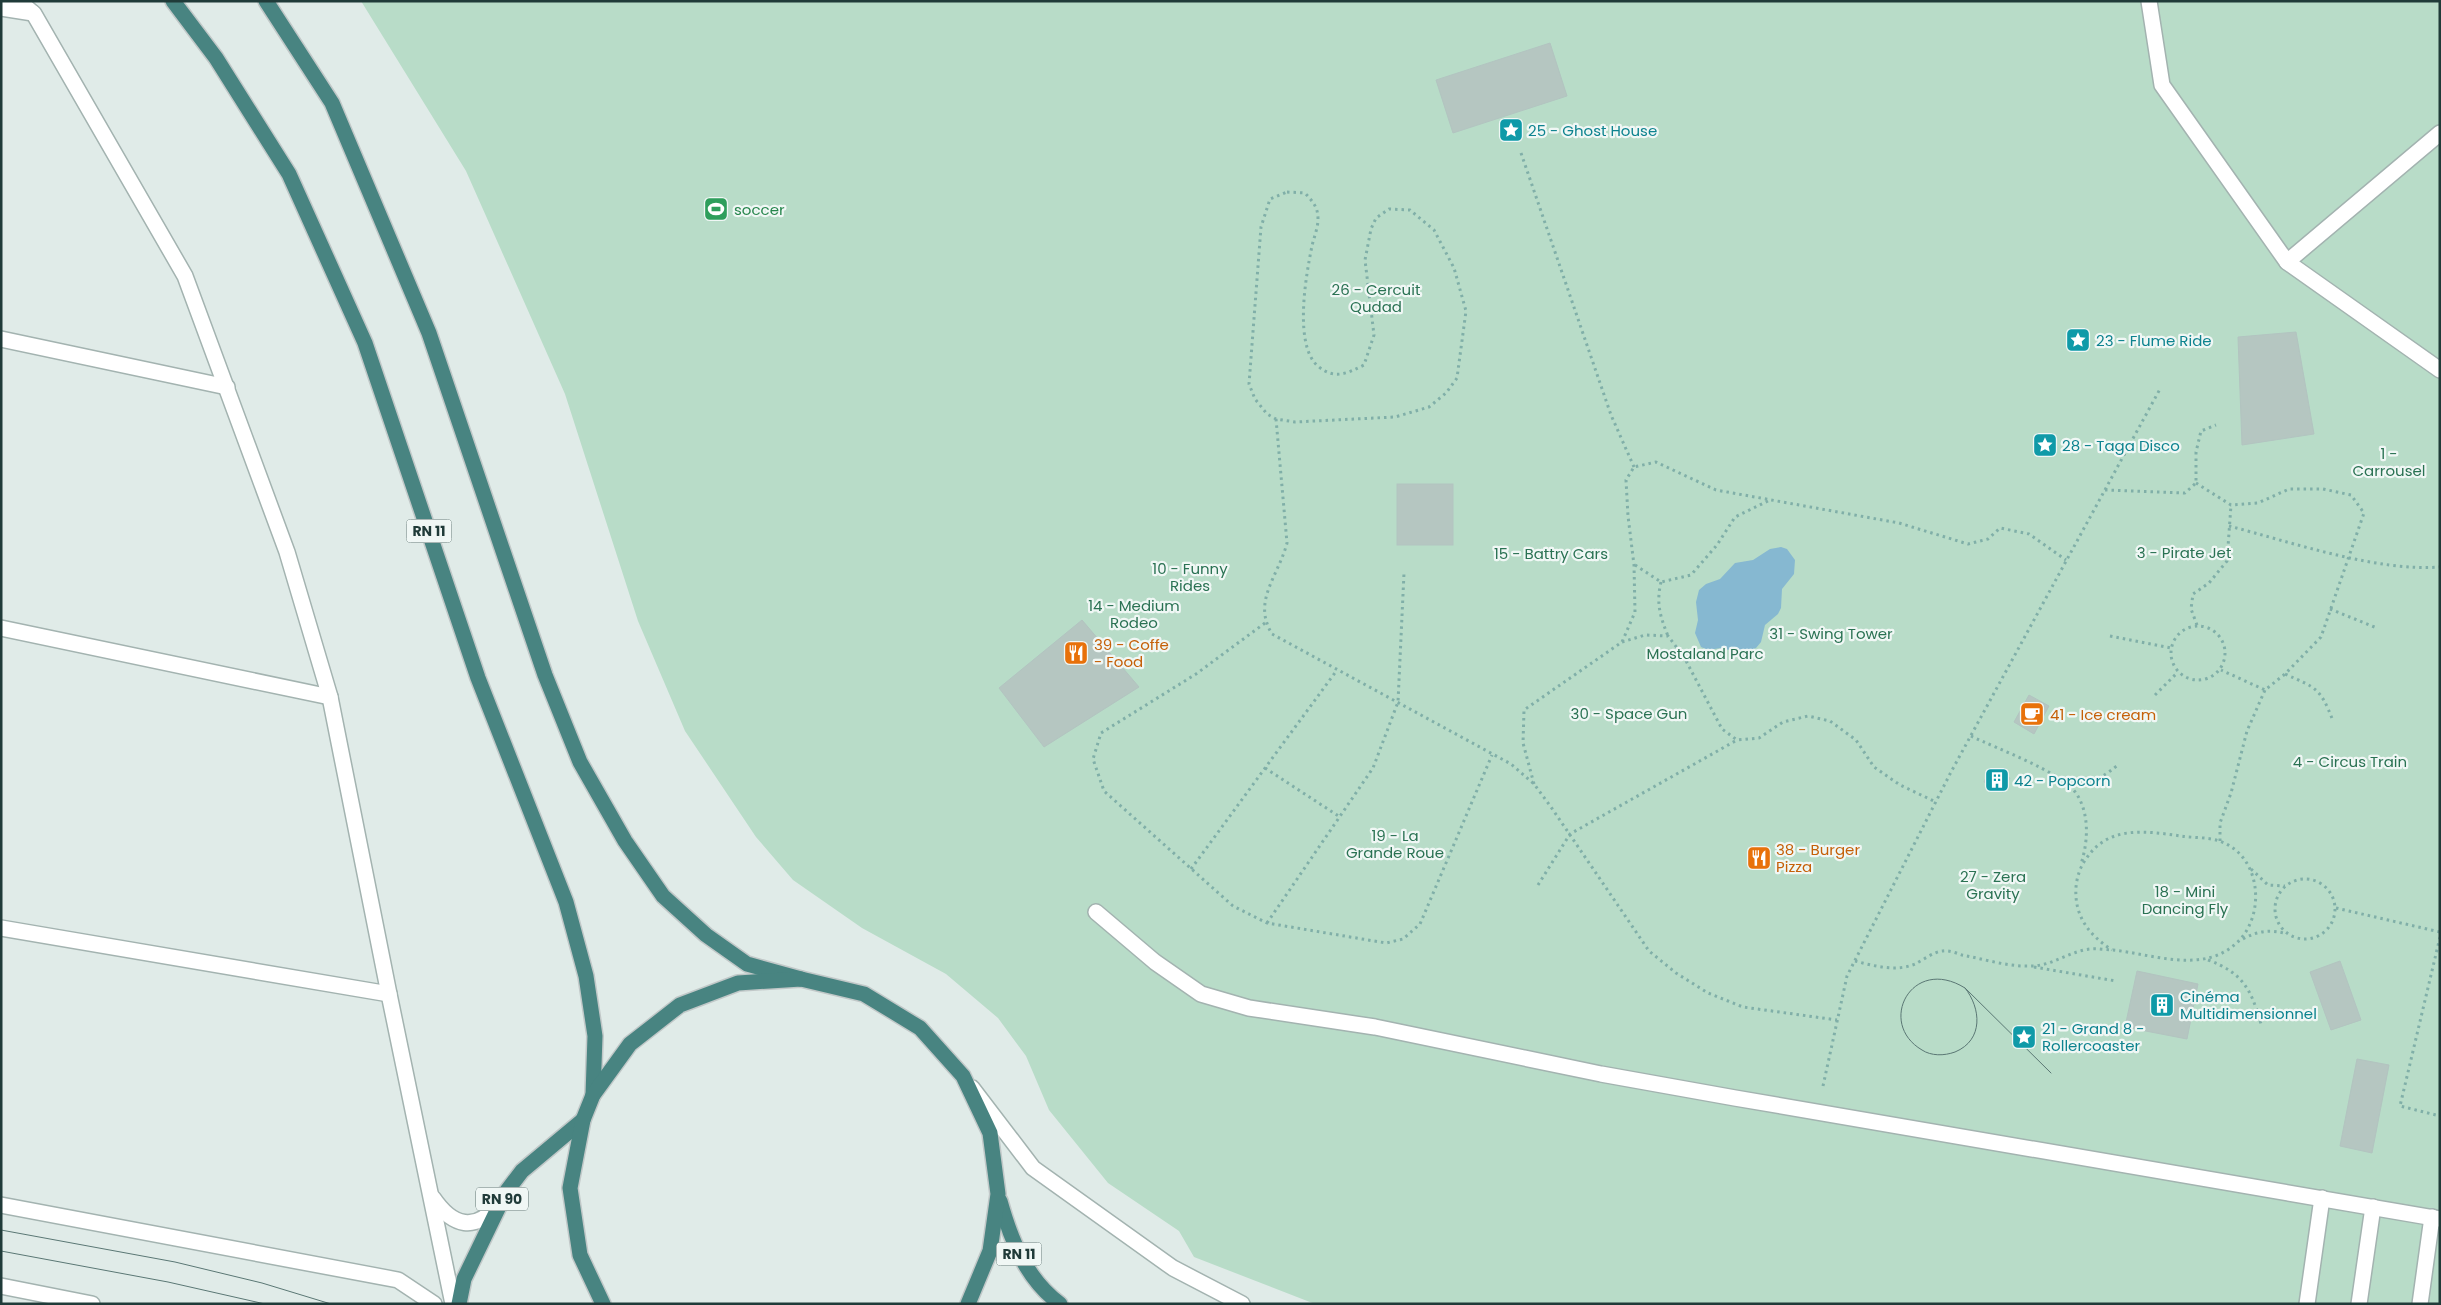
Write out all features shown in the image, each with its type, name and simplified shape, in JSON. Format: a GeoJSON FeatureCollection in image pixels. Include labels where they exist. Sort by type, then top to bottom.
{"type":"FeatureCollection","features":[{"type":"Feature","properties":{"kind":"highway","name":"RN 11"},"geometry":{"type":"LineString","coordinates":[[173,1],[216,58],[289,174],[365,343],[478,678],[566,902],[589,993],[595,1036],[593,1096]]}},
{"type":"Feature","properties":{"kind":"highway"},"geometry":{"type":"LineString","coordinates":[[266,1],[332,103],[429,333],[545,675],[580,762],[624,841],[663,896],[706,935],[747,964],[864,994],[920,1028],[963,1076],[990,1132],[998,1194],[990,1251],[968,1304]]}},
{"type":"Feature","properties":{"kind":"highway"},"geometry":{"type":"LineString","coordinates":[[603,1304],[580,1255],[570,1188],[583,1120],[593,1096],[630,1044],[680,1006],[738,983],[801,979]]}},
{"type":"Feature","properties":{"kind":"highway","name":"RN 90"},"geometry":{"type":"LineString","coordinates":[[460,1304],[464,1279],[500,1202],[522,1171],[583,1120]]}},
{"type":"Feature","properties":{"kind":"highway","name":"RN 11"},"geometry":{"type":"LineString","coordinates":[[998,1194],[1008,1230],[1025,1267],[1060,1304]]}},
{"type":"Feature","properties":{"kind":"street"},"geometry":{"type":"LineString","coordinates":[[20,1],[34,14],[185,276],[287,552],[330,697],[430,1195],[454,1304]]}},
{"type":"Feature","properties":{"kind":"street"},"geometry":{"type":"LineString","coordinates":[[2149,1],[2162,85],[2287,262],[2440,370]]}},
{"type":"Feature","properties":{"kind":"street"},"geometry":{"type":"LineString","coordinates":[[1,8],[34,14]]}},
{"type":"Feature","properties":{"kind":"street"},"geometry":{"type":"LineString","coordinates":[[2287,262],[2440,134]]}},
{"type":"Feature","properties":{"kind":"street"},"geometry":{"type":"LineString","coordinates":[[1,339],[227,388]]}},
{"type":"Feature","properties":{"kind":"street"},"geometry":{"type":"LineString","coordinates":[[1,628],[330,697]]}},
{"type":"Feature","properties":{"kind":"street"},"geometry":{"type":"LineString","coordinates":[[1096,912],[1155,962],[1201,994],[1249,1008],[1375,1027],[1601,1074],[2436,1218],[2420,1304]]}},
{"type":"Feature","properties":{"kind":"street"},"geometry":{"type":"LineString","coordinates":[[1,928],[389,994]]}},
{"type":"Feature","properties":{"kind":"street"},"geometry":{"type":"LineString","coordinates":[[963,1076],[1033,1168],[1173,1268],[1242,1304]]}},
{"type":"Feature","properties":{"kind":"street"},"geometry":{"type":"LineString","coordinates":[[430,1195],[441,1210],[452,1218],[463,1222],[486,1218],[500,1202]]}},
{"type":"Feature","properties":{"kind":"street"},"geometry":{"type":"LineString","coordinates":[[2307,1304],[2322,1198]]}},
{"type":"Feature","properties":{"kind":"street"},"geometry":{"type":"LineString","coordinates":[[1,1205],[398,1280],[434,1304]]}},
{"type":"Feature","properties":{"kind":"street"},"geometry":{"type":"LineString","coordinates":[[2359,1304],[2373,1207]]}},
{"type":"Feature","properties":{"kind":"street"},"geometry":{"type":"LineString","coordinates":[[1,1286],[92,1304]]}},
{"type":"Feature","properties":{"kind":"path"},"geometry":{"type":"LineString","coordinates":[[1521,153],[1611,415],[1634,468]]}},
{"type":"Feature","properties":{"kind":"path"},"geometry":{"type":"LineString","coordinates":[[1287,192],[1305,193],[1316,204],[1318,221],[1308,274],[1304,340],[1312,362],[1327,374],[1344,376],[1364,365],[1374,335],[1365,260],[1371,229],[1376,218],[1389,209],[1410,210],[1434,230],[1454,268],[1466,311],[1458,378],[1446,393],[1429,407],[1395,417],[1295,422],[1276,419],[1266,414],[1255,399],[1249,384],[1261,227],[1270,199],[1287,192]]}},
{"type":"Feature","properties":{"kind":"path"},"geometry":{"type":"LineString","coordinates":[[1818,1111],[1847,976],[1854,961],[1970,736],[2160,389]]}},
{"type":"Feature","properties":{"kind":"path"},"geometry":{"type":"LineString","coordinates":[[1276,419],[1287,543],[1282,562],[1265,597],[1263,610],[1265,623],[1272,634],[1511,764],[1534,784],[1649,951],[1676,973],[1708,993],[1743,1007],[1837,1020]]}},
{"type":"Feature","properties":{"kind":"path"},"geometry":{"type":"LineString","coordinates":[[2105,490],[2185,493],[2196,483],[2196,452],[2201,431],[2216,425]]}},
{"type":"Feature","properties":{"kind":"path"},"geometry":{"type":"LineString","coordinates":[[1622,642],[1635,612],[1634,565],[1626,480],[1634,468],[1656,462],[1716,490],[1899,523],[1968,544],[1988,539],[2000,528],[2029,534],[2066,560]]}},
{"type":"Feature","properties":{"kind":"path"},"geometry":{"type":"LineString","coordinates":[[2196,483],[2231,505],[2258,503],[2289,489],[2322,489],[2351,495],[2364,513],[2321,637],[2285,674],[2265,690],[2247,731],[2231,793],[2220,823],[2220,841]]}},
{"type":"Feature","properties":{"kind":"path"},"geometry":{"type":"LineString","coordinates":[[1634,565],[1661,582],[1691,575],[1717,545],[1735,517],[1771,500]]}},
{"type":"Feature","properties":{"kind":"path"},"geometry":{"type":"LineString","coordinates":[[2197,626],[2191,609],[2193,594],[2209,583],[2227,561],[2231,505]]}},
{"type":"Feature","properties":{"kind":"path"},"geometry":{"type":"LineString","coordinates":[[2229,526],[2349,557],[2420,569],[2440,567]]}},
{"type":"Feature","properties":{"kind":"path"},"geometry":{"type":"LineString","coordinates":[[1267,923],[1374,768],[1398,702],[1404,573]]}},
{"type":"Feature","properties":{"kind":"path"},"geometry":{"type":"LineString","coordinates":[[1661,582],[1657,598],[1659,615],[1668,636],[1684,657],[1722,729],[1737,740]]}},
{"type":"Feature","properties":{"kind":"path"},"geometry":{"type":"LineString","coordinates":[[2330,610],[2376,628]]}},
{"type":"Feature","properties":{"kind":"path"},"geometry":{"type":"LineString","coordinates":[[1265,623],[1196,674],[1101,733],[1093,759],[1104,792],[1233,906],[1267,923],[1386,943],[1403,940],[1420,924],[1492,755]]}},
{"type":"Feature","properties":{"kind":"path"},"geometry":{"type":"LineString","coordinates":[[2197,626],[2209,628],[2219,635],[2225,646],[2226,658],[2221,670],[2211,678],[2200,681],[2188,679],[2178,672],[2172,661],[2171,648],[2176,637],[2185,629],[2197,626]]}},
{"type":"Feature","properties":{"kind":"path"},"geometry":{"type":"LineString","coordinates":[[1534,784],[1522,743],[1524,710],[1622,642],[1645,635],[1668,636]]}},
{"type":"Feature","properties":{"kind":"path"},"geometry":{"type":"LineString","coordinates":[[2110,636],[2171,648]]}},
{"type":"Feature","properties":{"kind":"path"},"geometry":{"type":"LineString","coordinates":[[1191,869],[1338,670]]}},
{"type":"Feature","properties":{"kind":"path"},"geometry":{"type":"LineString","coordinates":[[2221,670],[2265,690]]}},
{"type":"Feature","properties":{"kind":"path"},"geometry":{"type":"LineString","coordinates":[[2154,695],[2178,672]]}},
{"type":"Feature","properties":{"kind":"path"},"geometry":{"type":"LineString","coordinates":[[2285,674],[2316,688],[2325,699],[2333,721]]}},
{"type":"Feature","properties":{"kind":"path"},"geometry":{"type":"LineString","coordinates":[[1538,885],[1570,834],[1737,740],[1759,738],[1783,722],[1808,716],[1830,721],[1856,740],[1874,767],[1900,785],[1936,802]]}},
{"type":"Feature","properties":{"kind":"path"},"geometry":{"type":"LineString","coordinates":[[1970,736],[2059,778],[2081,783],[2098,780],[2118,765]]}},
{"type":"Feature","properties":{"kind":"path"},"geometry":{"type":"LineString","coordinates":[[1265,768],[1340,817]]}},
{"type":"Feature","properties":{"kind":"path"},"geometry":{"type":"LineString","coordinates":[[2059,778],[2076,794],[2087,824],[2085,850],[2076,886],[2076,906],[2083,924],[2095,939],[2112,950]]}},
{"type":"Feature","properties":{"kind":"path"},"geometry":{"type":"LineString","coordinates":[[2080,868],[2091,851],[2106,839],[2124,832],[2144,831],[2220,841],[2236,852],[2268,885],[2285,886]]}},
{"type":"Feature","properties":{"kind":"path"},"geometry":{"type":"LineString","coordinates":[[2241,941],[2251,924],[2256,905],[2255,886],[2249,867]]}},
{"type":"Feature","properties":{"kind":"path"},"geometry":{"type":"LineString","coordinates":[[2031,966],[2055,962],[2090,949],[2188,960],[2207,959],[2226,952],[2252,934],[2264,931],[2276,930],[2299,939],[2314,939],[2325,933],[2334,922],[2336,908],[2332,894],[2324,884],[2311,879],[2297,879],[2285,886],[2277,897],[2274,911],[2278,924],[2287,934]]}},
{"type":"Feature","properties":{"kind":"path"},"geometry":{"type":"LineString","coordinates":[[2336,908],[2440,932]]}},
{"type":"Feature","properties":{"kind":"path"},"geometry":{"type":"LineString","coordinates":[[2440,936],[2400,1106],[2440,1116]]}},
{"type":"Feature","properties":{"kind":"path"},"geometry":{"type":"LineString","coordinates":[[1854,961],[1896,968],[1913,965],[1942,950],[2004,964],[2031,966],[2116,981]]}},
{"type":"Feature","properties":{"kind":"path"},"geometry":{"type":"LineString","coordinates":[[2207,959],[2229,968],[2243,980],[2256,1004],[2261,1024]]}},
{"type":"Feature","properties":{"kind":"green space","name":"Mostaland Parc"},"geometry":{"type":"Polygon","coordinates":[[[361,1],[2440,1],[2440,1304],[1315,1304],[1194,1257],[1179,1231],[1108,1183],[1049,1110],[1026,1056],[998,1018],[946,974],[862,928],[793,880],[756,837],[685,731],[638,621],[565,394],[466,171],[361,1]]]}},
{"type":"Feature","properties":{"kind":"water"},"geometry":{"type":"Polygon","coordinates":[[[1781,547],[1787,549],[1795,560],[1794,574],[1782,589],[1781,608],[1778,614],[1765,625],[1761,642],[1756,648],[1742,653],[1721,648],[1708,650],[1701,647],[1695,633],[1698,620],[1696,602],[1699,590],[1706,584],[1720,579],[1735,563],[1753,560],[1770,549],[1781,547]]]}},
{"type":"Feature","properties":{"kind":"building"},"geometry":{"type":"Polygon","coordinates":[[[1550,43],[1567,96],[1453,133],[1436,80],[1550,43]]]}},
{"type":"Feature","properties":{"kind":"building"},"geometry":{"type":"Polygon","coordinates":[[[2296,332],[2314,434],[2242,445],[2238,337],[2296,332]]]}},
{"type":"Feature","properties":{"kind":"building"},"geometry":{"type":"Polygon","coordinates":[[[1397,484],[1453,484],[1453,545],[1397,545],[1397,484]]]}},
{"type":"Feature","properties":{"kind":"building","name":"39 - Coffe - Food"},"geometry":{"type":"Polygon","coordinates":[[[1082,620],[1139,687],[1044,747],[999,688],[1082,620]]]}},
{"type":"Feature","properties":{"kind":"building","name":"41 - Ice cream"},"geometry":{"type":"Polygon","coordinates":[[[2029,695],[2049,706],[2034,734],[2014,722],[2029,695]]]}},
{"type":"Feature","properties":{"kind":"building","name":"42 - Popcorn"},"geometry":{"type":"Polygon","coordinates":[[[1990,769],[2010,778],[2003,792],[1984,782],[1990,769]]]}},
{"type":"Feature","properties":{"kind":"building"},"geometry":{"type":"Polygon","coordinates":[[[2340,961],[2361,1020],[2331,1030],[2310,972],[2340,961]]]}},
{"type":"Feature","properties":{"kind":"building","name":"Cinéma Multidimensionnel"},"geometry":{"type":"Polygon","coordinates":[[[2137,971],[2198,984],[2187,1039],[2125,1027],[2137,971]]]}},
{"type":"Feature","properties":{"kind":"building"},"geometry":{"type":"Polygon","coordinates":[[[2357,1059],[2389,1065],[2372,1153],[2340,1146],[2357,1059]]]}},
{"type":"Feature","properties":{"kind":"tram line"},"geometry":{"type":"LineString","coordinates":[[1965,988],[1974,1005],[1977,1023],[1971,1040],[1964,1047],[1951,1053],[1933,1054],[1922,1050],[1908,1038],[1902,1024],[1901,1010],[1906,996],[1916,986],[1929,980],[1946,980],[1965,988],[2051,1073]]}},
{"type":"Feature","properties":{"kind":"tram line"},"geometry":{"type":"LineString","coordinates":[[1,1230],[175,1262],[262,1283],[331,1304]]}},
{"type":"Feature","properties":{"kind":"tram line"},"geometry":{"type":"LineString","coordinates":[[1,1251],[168,1282],[265,1304]]}},
{"type":"Feature","properties":{"kind":"place","name":"25 - Ghost House"},"geometry":{"type":"Point","coordinates":[1511,130]}},
{"type":"Feature","properties":{"kind":"place","name":"soccer"},"geometry":{"type":"Point","coordinates":[716,209]}},
{"type":"Feature","properties":{"kind":"place","name":"23 - Flume Ride"},"geometry":{"type":"Point","coordinates":[2078,340]}},
{"type":"Feature","properties":{"kind":"place","name":"28 - Taga Disco"},"geometry":{"type":"Point","coordinates":[2045,445]}},
{"type":"Feature","properties":{"kind":"place","name":"39 - Coffe - Food"},"geometry":{"type":"Point","coordinates":[1076,653]}},
{"type":"Feature","properties":{"kind":"place","name":"41 - Ice cream"},"geometry":{"type":"Point","coordinates":[2032,714]}},
{"type":"Feature","properties":{"kind":"place","name":"42 - Popcorn"},"geometry":{"type":"Point","coordinates":[1997,780]}},
{"type":"Feature","properties":{"kind":"place","name":"38 - Burger Pizza"},"geometry":{"type":"Point","coordinates":[1759,858]}},
{"type":"Feature","properties":{"kind":"place","name":"Cinéma Multidimensionnel"},"geometry":{"type":"Point","coordinates":[2162,1005]}},
{"type":"Feature","properties":{"kind":"place","name":"21 - Grand 8 - Rollercoaster"},"geometry":{"type":"Point","coordinates":[2024,1037]}},
{"type":"Feature","properties":{"kind":"park label","name":"26 - Cercuit Qudad"},"geometry":{"type":"Point","coordinates":[1376,298]}},
{"type":"Feature","properties":{"kind":"park label","name":"1 - Carrousel"},"geometry":{"type":"Point","coordinates":[2389,462]}},
{"type":"Feature","properties":{"kind":"park label","name":"3 - Pirate Jet"},"geometry":{"type":"Point","coordinates":[2184,552]}},
{"type":"Feature","properties":{"kind":"park label","name":"15 - Battry Cars"},"geometry":{"type":"Point","coordinates":[1551,553]}},
{"type":"Feature","properties":{"kind":"park label","name":"10 - Funny Rides"},"geometry":{"type":"Point","coordinates":[1190,576]}},
{"type":"Feature","properties":{"kind":"park label","name":"14 - Medium Rodeo"},"geometry":{"type":"Point","coordinates":[1134,614]}},
{"type":"Feature","properties":{"kind":"park label","name":"31 - Swing Tower"},"geometry":{"type":"Point","coordinates":[1831,633]}},
{"type":"Feature","properties":{"kind":"park label","name":"30 - Space Gun"},"geometry":{"type":"Point","coordinates":[1629,713]}},
{"type":"Feature","properties":{"kind":"park label","name":"4 - Circus Train"},"geometry":{"type":"Point","coordinates":[2350,761]}},
{"type":"Feature","properties":{"kind":"park label","name":"19 - La Grande Roue"},"geometry":{"type":"Point","coordinates":[1395,844]}},
{"type":"Feature","properties":{"kind":"park label","name":"27 - Zera Gravity"},"geometry":{"type":"Point","coordinates":[1993,884]}},
{"type":"Feature","properties":{"kind":"park label","name":"18 - Mini Dancing Fly"},"geometry":{"type":"Point","coordinates":[2185,900]}}]}
